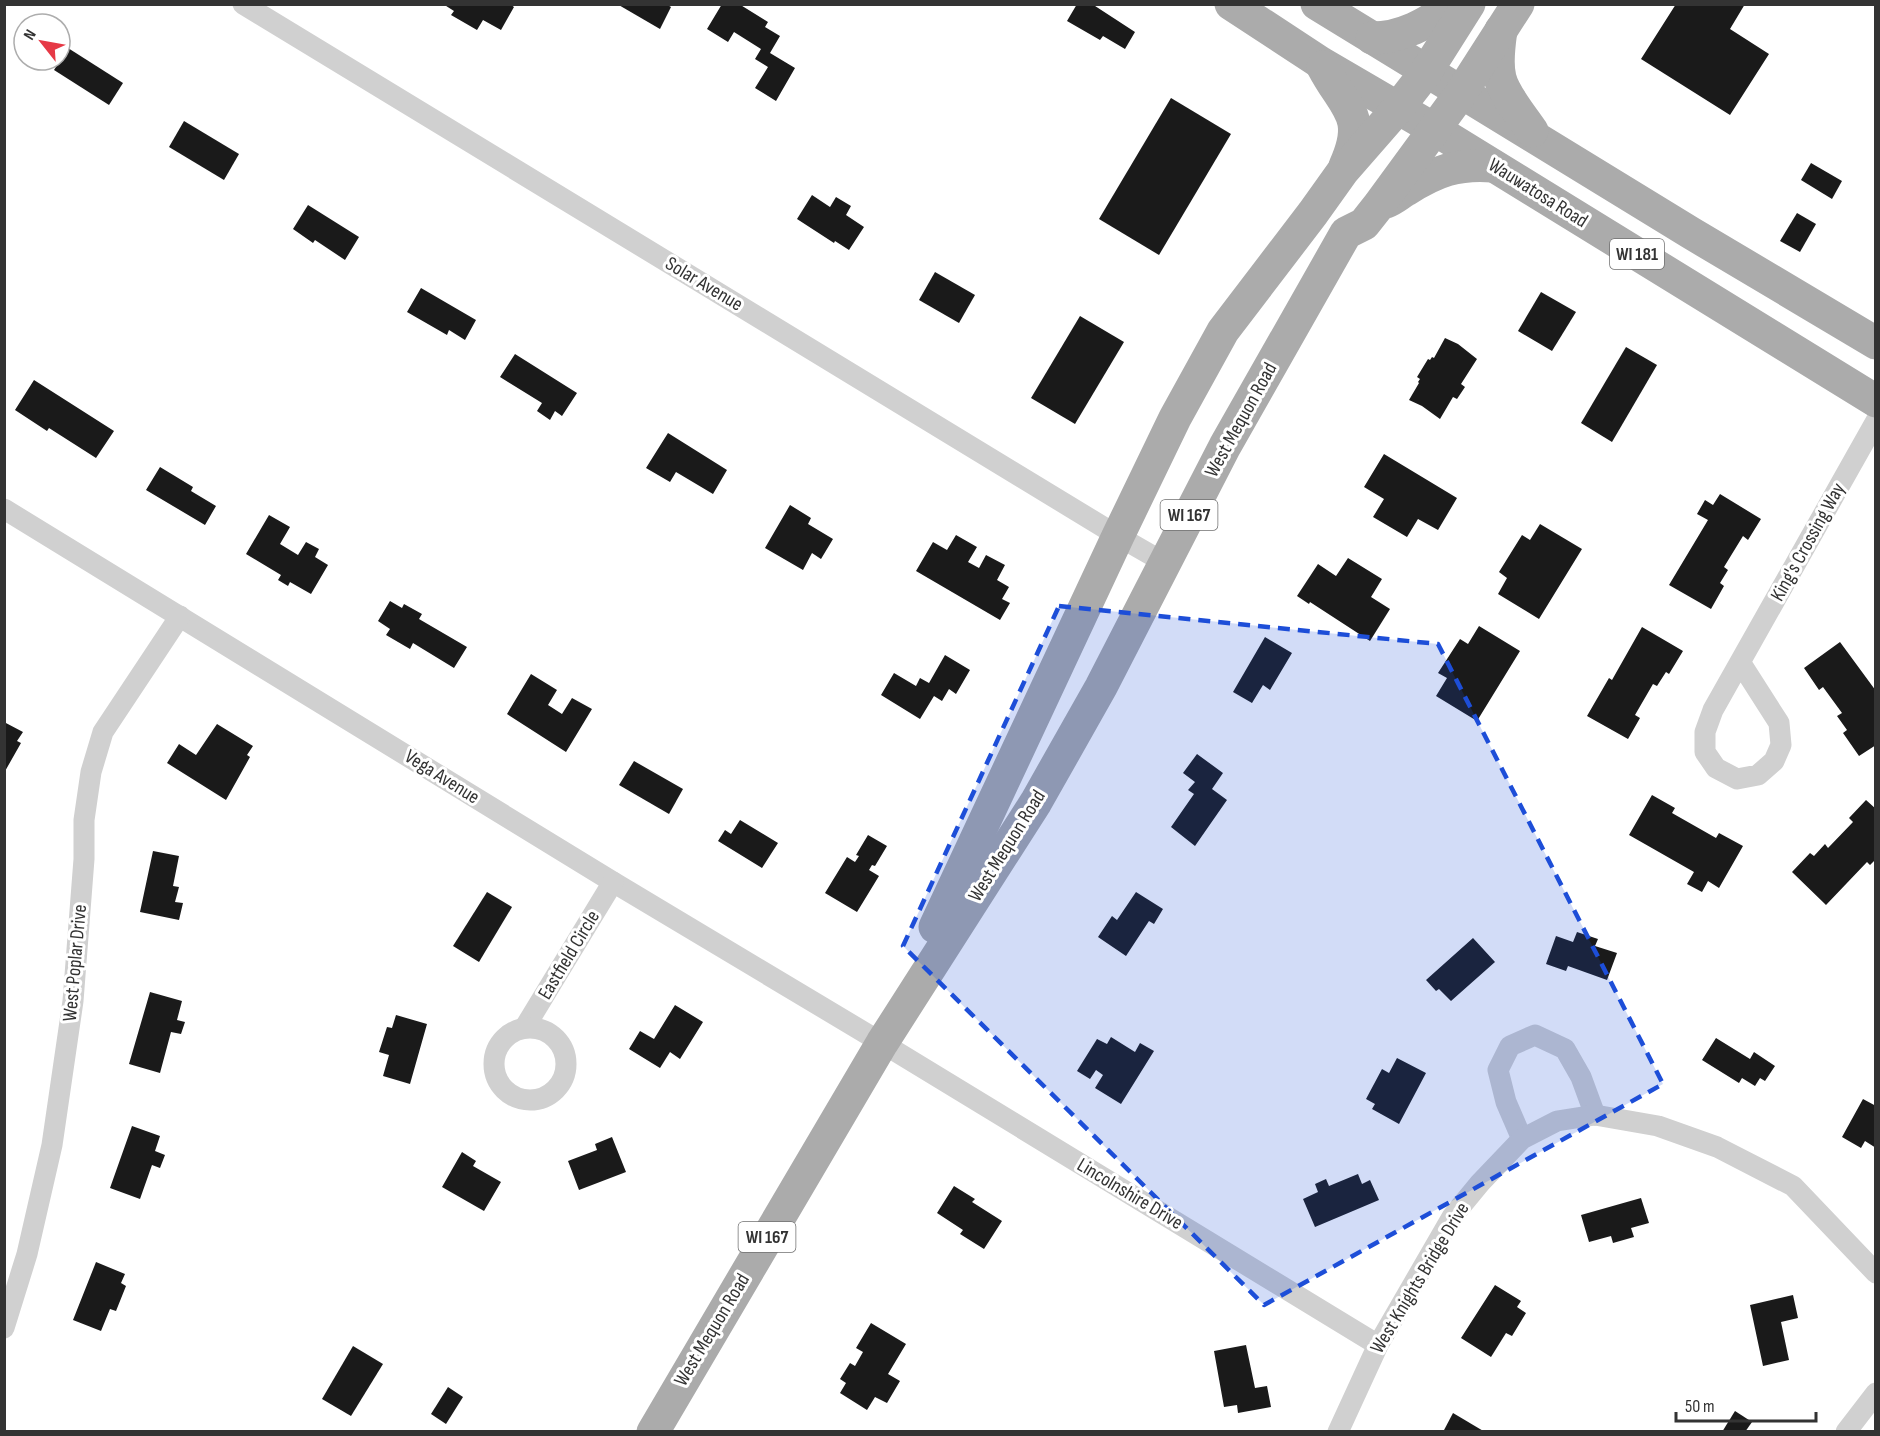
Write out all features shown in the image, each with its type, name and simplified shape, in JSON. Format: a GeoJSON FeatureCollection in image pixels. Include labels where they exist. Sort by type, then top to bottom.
{"type":"FeatureCollection","features":[{"type":"Feature","properties":{"kind":"main road","name":"Wauwatosa Road"},"geometry":{"type":"LineString","coordinates":[[1231,4],[1320,63],[1429,99],[1538,140],[1875,343]]}},
{"type":"Feature","properties":{"kind":"main road"},"geometry":{"type":"LineString","coordinates":[[1244,4],[1291,23],[1382,77],[1477,125],[1619,209],[1691,233]]}},
{"type":"Feature","properties":{"kind":"main road","name":"Wauwatosa Road"},"geometry":{"type":"LineString","coordinates":[[1317,4],[1372,38],[1493,165],[1875,401]]}},
{"type":"Feature","properties":{"kind":"main road"},"geometry":{"type":"LineString","coordinates":[[1372,38],[1398,35],[1439,15],[1450,4]]}},
{"type":"Feature","properties":{"kind":"main road","name":"West Mequon Road"},"geometry":{"type":"LineString","coordinates":[[652,1431],[882,1043],[1036,802],[1101,687],[1225,446],[1346,233],[1364,224],[1379,205],[1429,99],[1469,4]]}},
{"type":"Feature","properties":{"kind":"main road","name":"West Mequon Road"},"geometry":{"type":"LineString","coordinates":[[882,1043],[1118,536],[1175,418],[1223,331],[1343,171],[1429,99],[1504,13]]}},
{"type":"Feature","properties":{"kind":"main road"},"geometry":{"type":"LineString","coordinates":[[1504,13],[1498,62],[1499,78],[1538,140]]}},
{"type":"Feature","properties":{"kind":"main road"},"geometry":{"type":"LineString","coordinates":[[1320,63],[1333,86],[1344,99],[1356,129],[1351,152],[1343,171]]}},
{"type":"Feature","properties":{"kind":"main road"},"geometry":{"type":"LineString","coordinates":[[1313,213],[1346,233],[1355,210],[1429,99]]}},
{"type":"Feature","properties":{"kind":"main road"},"geometry":{"type":"LineString","coordinates":[[1379,205],[1392,200],[1424,180],[1459,166],[1493,165]]}},
{"type":"Feature","properties":{"kind":"street","name":"Solar Avenue"},"geometry":{"type":"LineString","coordinates":[[243,4],[1164,562]]}},
{"type":"Feature","properties":{"kind":"street","name":"King's Crossing Way"},"geometry":{"type":"LineString","coordinates":[[1740,663],[1779,723],[1781,745],[1774,760],[1758,775],[1737,779],[1716,768],[1705,752],[1705,732],[1713,710],[1875,422]]}},
{"type":"Feature","properties":{"kind":"street","name":"Vega Avenue"},"geometry":{"type":"LineString","coordinates":[[4,509],[613,882],[882,1043]]}},
{"type":"Feature","properties":{"kind":"street","name":"West Poplar Drive"},"geometry":{"type":"LineString","coordinates":[[4,1328],[27,1254],[52,1145],[73,1001],[84,859],[84,820],[91,772],[103,732],[180,616]]}},
{"type":"Feature","properties":{"kind":"street","name":"Eastfield Circle"},"geometry":{"type":"LineString","coordinates":[[525,1027],[613,882]]}},
{"type":"Feature","properties":{"kind":"street"},"geometry":{"type":"LineString","coordinates":[[1522,1139],[1506,1102],[1498,1070],[1510,1046],[1534,1035],[1564,1049],[1581,1077],[1595,1115]]}},
{"type":"Feature","properties":{"kind":"street","name":"Lincolnshire Drive"},"geometry":{"type":"LineString","coordinates":[[882,1043],[1378,1345]]}},
{"type":"Feature","properties":{"kind":"street","name":"West Knights Bridge Drive"},"geometry":{"type":"LineString","coordinates":[[1338,1431],[1378,1345],[1452,1217],[1479,1183],[1522,1139],[1557,1121],[1595,1115],[1658,1126],[1717,1148],[1793,1186],[1875,1273]]}},
{"type":"Feature","properties":{"kind":"street"},"geometry":{"type":"LineString","coordinates":[[1846,1431],[1875,1393]]}},
{"type":"Feature","properties":{"kind":"highlighted area"},"geometry":{"type":"Polygon","coordinates":[[[1059,606],[1438,644],[1663,1084],[1264,1305],[903,946],[1059,606]]]}},
{"type":"Feature","properties":{"kind":"building"},"geometry":{"type":"Polygon","coordinates":[[[443,4],[485,4],[488,6],[489,4],[510,4],[514,7],[501,30],[483,20],[477,30],[451,15],[454,11],[443,4]]]}},
{"type":"Feature","properties":{"kind":"building"},"geometry":{"type":"Polygon","coordinates":[[[617,4],[666,4],[671,7],[660,29],[617,4]]]}},
{"type":"Feature","properties":{"kind":"building"},"geometry":{"type":"Polygon","coordinates":[[[722,4],[739,4],[768,22],[765,27],[780,36],[770,53],[795,68],[776,101],[755,88],[768,67],[755,59],[761,49],[734,32],[728,42],[707,29],[722,4]]]}},
{"type":"Feature","properties":{"kind":"building"},"geometry":{"type":"Polygon","coordinates":[[[1077,4],[1092,4],[1135,32],[1125,49],[1103,36],[1100,40],[1067,21],[1077,4]]]}},
{"type":"Feature","properties":{"kind":"building"},"geometry":{"type":"Polygon","coordinates":[[[1676,4],[1745,4],[1730,29],[1769,54],[1730,115],[1641,59],[1676,4]]]}},
{"type":"Feature","properties":{"kind":"building"},"geometry":{"type":"Polygon","coordinates":[[[72,51],[123,83],[109,105],[57,72],[72,72],[72,51]]]}},
{"type":"Feature","properties":{"kind":"building"},"geometry":{"type":"Polygon","coordinates":[[[1171,98],[1231,134],[1159,255],[1099,219],[1171,98]]]}},
{"type":"Feature","properties":{"kind":"building"},"geometry":{"type":"Polygon","coordinates":[[[184,121],[239,154],[224,180],[169,147],[184,121]]]}},
{"type":"Feature","properties":{"kind":"building"},"geometry":{"type":"Polygon","coordinates":[[[1811,163],[1842,181],[1832,199],[1801,180],[1811,163]]]}},
{"type":"Feature","properties":{"kind":"building"},"geometry":{"type":"Polygon","coordinates":[[[812,195],[830,207],[836,197],[851,206],[846,215],[864,227],[849,250],[797,219],[812,195]]]}},
{"type":"Feature","properties":{"kind":"building"},"geometry":{"type":"Polygon","coordinates":[[[308,205],[359,237],[345,260],[315,240],[313,243],[293,229],[308,205]]]}},
{"type":"Feature","properties":{"kind":"building"},"geometry":{"type":"Polygon","coordinates":[[[1797,213],[1816,224],[1800,252],[1780,241],[1797,213]]]}},
{"type":"Feature","properties":{"kind":"building"},"geometry":{"type":"Polygon","coordinates":[[[935,272],[975,295],[959,323],[919,300],[935,272]]]}},
{"type":"Feature","properties":{"kind":"building"},"geometry":{"type":"Polygon","coordinates":[[[421,288],[476,320],[465,340],[449,330],[447,335],[407,312],[421,288]]]}},
{"type":"Feature","properties":{"kind":"building"},"geometry":{"type":"Polygon","coordinates":[[[1541,292],[1576,312],[1552,351],[1518,331],[1541,292]]]}},
{"type":"Feature","properties":{"kind":"building"},"geometry":{"type":"Polygon","coordinates":[[[1080,316],[1124,342],[1075,424],[1031,398],[1080,316]]]}},
{"type":"Feature","properties":{"kind":"building"},"geometry":{"type":"Polygon","coordinates":[[[1445,338],[1458,344],[1477,359],[1461,384],[1465,387],[1457,399],[1453,397],[1440,419],[1409,400],[1419,383],[1420,379],[1417,377],[1428,359],[1434,358],[1445,338]]]}},
{"type":"Feature","properties":{"kind":"building"},"geometry":{"type":"Polygon","coordinates":[[[1626,347],[1657,365],[1612,442],[1581,423],[1626,347]]]}},
{"type":"Feature","properties":{"kind":"building"},"geometry":{"type":"Polygon","coordinates":[[[515,354],[577,393],[562,416],[555,411],[550,420],[537,411],[542,403],[500,377],[515,354]]]}},
{"type":"Feature","properties":{"kind":"building"},"geometry":{"type":"Polygon","coordinates":[[[34,380],[114,431],[96,458],[49,428],[47,431],[15,410],[34,380]]]}},
{"type":"Feature","properties":{"kind":"building"},"geometry":{"type":"Polygon","coordinates":[[[668,433],[727,470],[713,494],[676,472],[670,482],[646,468],[668,433]]]}},
{"type":"Feature","properties":{"kind":"building"},"geometry":{"type":"Polygon","coordinates":[[[1384,454],[1457,498],[1438,530],[1418,519],[1407,537],[1373,517],[1384,499],[1364,487],[1384,454]]]}},
{"type":"Feature","properties":{"kind":"building"},"geometry":{"type":"Polygon","coordinates":[[[160,467],[193,487],[191,491],[216,506],[205,525],[146,490],[160,467]]]}},
{"type":"Feature","properties":{"kind":"building"},"geometry":{"type":"Polygon","coordinates":[[[1720,494],[1761,519],[1748,540],[1743,536],[1724,567],[1728,570],[1720,583],[1724,586],[1711,609],[1669,585],[1708,520],[1697,514],[1705,500],[1713,505],[1720,494]]]}},
{"type":"Feature","properties":{"kind":"building"},"geometry":{"type":"Polygon","coordinates":[[[790,505],[811,518],[808,524],[833,539],[821,559],[812,553],[803,570],[765,548],[790,505]]]}},
{"type":"Feature","properties":{"kind":"building"},"geometry":{"type":"Polygon","coordinates":[[[269,515],[290,527],[280,544],[298,555],[306,542],[319,549],[315,557],[328,565],[311,594],[290,582],[288,586],[278,580],[281,575],[246,554],[269,515]]]}},
{"type":"Feature","properties":{"kind":"building"},"geometry":{"type":"Polygon","coordinates":[[[1540,524],[1582,549],[1539,619],[1498,594],[1507,578],[1499,572],[1522,535],[1530,540],[1540,524]]]}},
{"type":"Feature","properties":{"kind":"building"},"geometry":{"type":"Polygon","coordinates":[[[956,535],[977,547],[968,562],[979,568],[986,555],[1005,565],[997,580],[1009,587],[1002,599],[1010,603],[1000,620],[916,571],[933,542],[947,550],[956,535]]]}},
{"type":"Feature","properties":{"kind":"building"},"geometry":{"type":"Polygon","coordinates":[[[1348,558],[1382,579],[1371,597],[1390,609],[1370,641],[1297,596],[1318,564],[1336,576],[1348,558]]]}},
{"type":"Feature","properties":{"kind":"building"},"geometry":{"type":"Polygon","coordinates":[[[390,601],[402,608],[404,604],[422,614],[419,619],[467,647],[454,668],[413,643],[410,649],[386,635],[390,629],[378,621],[390,601]]]}},
{"type":"Feature","properties":{"kind":"building"},"geometry":{"type":"Polygon","coordinates":[[[1479,626],[1520,651],[1477,721],[1436,696],[1447,678],[1438,673],[1460,639],[1468,644],[1479,626]]]}},
{"type":"Feature","properties":{"kind":"building"},"geometry":{"type":"Polygon","coordinates":[[[1642,627],[1683,651],[1669,674],[1666,672],[1657,686],[1653,684],[1635,715],[1640,718],[1628,739],[1587,716],[1609,678],[1612,680],[1642,627]]]}},
{"type":"Feature","properties":{"kind":"building"},"geometry":{"type":"Polygon","coordinates":[[[1265,637],[1292,653],[1270,690],[1263,685],[1252,703],[1233,692],[1265,637]]]}},
{"type":"Feature","properties":{"kind":"building"},"geometry":{"type":"Polygon","coordinates":[[[1840,642],[1876,691],[1876,745],[1859,756],[1843,733],[1847,730],[1837,716],[1842,713],[1823,687],[1819,690],[1804,668],[1840,642]]]}},
{"type":"Feature","properties":{"kind":"building"},"geometry":{"type":"Polygon","coordinates":[[[945,655],[970,670],[956,694],[949,689],[942,701],[934,696],[920,719],[881,695],[894,673],[916,686],[920,678],[929,683],[945,655]]]}},
{"type":"Feature","properties":{"kind":"building"},"geometry":{"type":"Polygon","coordinates":[[[531,674],[557,690],[548,705],[562,714],[572,698],[592,709],[566,752],[507,714],[531,674]]]}},
{"type":"Feature","properties":{"kind":"building"},"geometry":{"type":"Polygon","coordinates":[[[4,722],[23,732],[17,741],[21,743],[4,773],[4,722]]]}},
{"type":"Feature","properties":{"kind":"building"},"geometry":{"type":"Polygon","coordinates":[[[217,724],[253,746],[247,755],[250,757],[226,800],[167,763],[179,744],[196,755],[217,724]]]}},
{"type":"Feature","properties":{"kind":"building"},"geometry":{"type":"Polygon","coordinates":[[[1197,754],[1223,773],[1212,789],[1227,800],[1195,846],[1171,827],[1194,794],[1188,790],[1195,782],[1183,773],[1197,754]]]}},
{"type":"Feature","properties":{"kind":"building"},"geometry":{"type":"Polygon","coordinates":[[[634,761],[683,789],[669,814],[619,785],[634,761]]]}},
{"type":"Feature","properties":{"kind":"building"},"geometry":{"type":"Polygon","coordinates":[[[1652,795],[1675,808],[1672,813],[1716,838],[1719,833],[1743,846],[1719,888],[1708,881],[1702,892],[1687,884],[1694,872],[1629,835],[1652,795]]]}},
{"type":"Feature","properties":{"kind":"building"},"geometry":{"type":"Polygon","coordinates":[[[1866,800],[1876,809],[1876,859],[1870,865],[1867,862],[1826,905],[1792,872],[1810,853],[1814,856],[1825,844],[1828,848],[1853,822],[1849,818],[1866,800]]]}},
{"type":"Feature","properties":{"kind":"building"},"geometry":{"type":"Polygon","coordinates":[[[740,820],[778,843],[762,868],[718,841],[725,830],[731,834],[740,820]]]}},
{"type":"Feature","properties":{"kind":"building"},"geometry":{"type":"Polygon","coordinates":[[[868,835],[887,846],[875,866],[872,865],[869,870],[879,876],[857,912],[825,893],[847,857],[855,862],[859,856],[856,855],[868,835]]]}},
{"type":"Feature","properties":{"kind":"building"},"geometry":{"type":"Polygon","coordinates":[[[153,851],[179,856],[173,886],[179,887],[175,902],[183,903],[179,920],[140,912],[153,851]]]}},
{"type":"Feature","properties":{"kind":"building"},"geometry":{"type":"Polygon","coordinates":[[[487,892],[512,907],[479,962],[453,946],[487,892]]]}},
{"type":"Feature","properties":{"kind":"building"},"geometry":{"type":"Polygon","coordinates":[[[1136,892],[1163,909],[1154,924],[1149,921],[1126,956],[1098,937],[1112,916],[1117,920],[1136,892]]]}},
{"type":"Feature","properties":{"kind":"building"},"geometry":{"type":"Polygon","coordinates":[[[1577,932],[1598,939],[1595,946],[1617,953],[1607,980],[1568,966],[1566,971],[1546,964],[1556,936],[1573,942],[1577,932]]]}},
{"type":"Feature","properties":{"kind":"building"},"geometry":{"type":"Polygon","coordinates":[[[1473,938],[1495,962],[1451,1001],[1439,989],[1436,991],[1426,980],[1473,938]]]}},
{"type":"Feature","properties":{"kind":"building"},"geometry":{"type":"Polygon","coordinates":[[[150,992],[182,1001],[177,1020],[185,1022],[181,1034],[171,1032],[160,1073],[129,1064],[150,992]]]}},
{"type":"Feature","properties":{"kind":"building"},"geometry":{"type":"Polygon","coordinates":[[[675,1005],[703,1022],[680,1059],[670,1052],[660,1068],[629,1049],[640,1031],[654,1039],[675,1005]]]}},
{"type":"Feature","properties":{"kind":"building"},"geometry":{"type":"Polygon","coordinates":[[[396,1015],[427,1024],[410,1084],[383,1076],[389,1055],[379,1052],[387,1027],[392,1028],[396,1015]]]}},
{"type":"Feature","properties":{"kind":"building"},"geometry":{"type":"Polygon","coordinates":[[[1111,1037],[1135,1052],[1140,1043],[1154,1051],[1121,1104],[1095,1088],[1103,1075],[1096,1070],[1090,1079],[1077,1071],[1097,1039],[1107,1044],[1111,1037]]]}},
{"type":"Feature","properties":{"kind":"building"},"geometry":{"type":"Polygon","coordinates":[[[1716,1038],[1750,1059],[1754,1052],[1775,1066],[1765,1081],[1760,1078],[1755,1086],[1742,1078],[1739,1083],[1702,1060],[1716,1038]]]}},
{"type":"Feature","properties":{"kind":"building"},"geometry":{"type":"Polygon","coordinates":[[[1397,1058],[1426,1073],[1399,1124],[1372,1109],[1375,1104],[1366,1099],[1382,1069],[1389,1073],[1397,1058]]]}},
{"type":"Feature","properties":{"kind":"building"},"geometry":{"type":"Polygon","coordinates":[[[1863,1099],[1876,1106],[1876,1148],[1865,1141],[1861,1148],[1842,1137],[1863,1099]]]}},
{"type":"Feature","properties":{"kind":"building"},"geometry":{"type":"Polygon","coordinates":[[[132,1126],[160,1136],[155,1151],[165,1155],[160,1168],[152,1165],[140,1199],[110,1188],[132,1126]]]}},
{"type":"Feature","properties":{"kind":"building"},"geometry":{"type":"Polygon","coordinates":[[[612,1137],[626,1172],[579,1190],[568,1161],[597,1150],[595,1144],[612,1137]]]}},
{"type":"Feature","properties":{"kind":"building"},"geometry":{"type":"Polygon","coordinates":[[[462,1152],[476,1161],[473,1166],[501,1182],[484,1211],[442,1187],[462,1152]]]}},
{"type":"Feature","properties":{"kind":"building"},"geometry":{"type":"Polygon","coordinates":[[[1358,1174],[1362,1184],[1370,1180],[1379,1200],[1315,1227],[1303,1199],[1318,1192],[1315,1184],[1326,1179],[1329,1186],[1358,1174]]]}},
{"type":"Feature","properties":{"kind":"building"},"geometry":{"type":"Polygon","coordinates":[[[954,1186],[975,1199],[972,1202],[1002,1221],[984,1249],[960,1234],[963,1230],[937,1213],[954,1186]]]}},
{"type":"Feature","properties":{"kind":"building"},"geometry":{"type":"Polygon","coordinates":[[[1641,1198],[1649,1223],[1631,1228],[1634,1237],[1613,1243],[1611,1236],[1589,1242],[1581,1215],[1641,1198]]]}},
{"type":"Feature","properties":{"kind":"building"},"geometry":{"type":"Polygon","coordinates":[[[96,1262],[125,1274],[121,1283],[126,1286],[116,1311],[110,1309],[101,1331],[73,1320],[96,1262]]]}},
{"type":"Feature","properties":{"kind":"building"},"geometry":{"type":"Polygon","coordinates":[[[1495,1285],[1521,1301],[1517,1307],[1526,1313],[1512,1336],[1506,1333],[1491,1357],[1461,1338],[1495,1285]]]}},
{"type":"Feature","properties":{"kind":"building"},"geometry":{"type":"Polygon","coordinates":[[[1793,1295],[1798,1318],[1781,1322],[1789,1360],[1763,1366],[1750,1305],[1793,1295]]]}},
{"type":"Feature","properties":{"kind":"building"},"geometry":{"type":"Polygon","coordinates":[[[871,1323],[906,1344],[888,1374],[900,1381],[887,1403],[875,1397],[867,1410],[840,1393],[846,1383],[840,1379],[850,1363],[855,1366],[863,1352],[856,1348],[871,1323]]]}},
{"type":"Feature","properties":{"kind":"building"},"geometry":{"type":"Polygon","coordinates":[[[1246,1345],[1255,1388],[1267,1386],[1271,1407],[1238,1413],[1237,1405],[1224,1407],[1214,1351],[1246,1345]]]}},
{"type":"Feature","properties":{"kind":"building"},"geometry":{"type":"Polygon","coordinates":[[[353,1346],[383,1364],[351,1416],[322,1399],[353,1346]]]}},
{"type":"Feature","properties":{"kind":"building"},"geometry":{"type":"Polygon","coordinates":[[[448,1387],[463,1397],[446,1424],[431,1414],[448,1387]]]}},
{"type":"Feature","properties":{"kind":"building"},"geometry":{"type":"Polygon","coordinates":[[[1735,1411],[1752,1422],[1745,1432],[1722,1432],[1735,1411]]]}},
{"type":"Feature","properties":{"kind":"building"},"geometry":{"type":"Polygon","coordinates":[[[1453,1413],[1485,1432],[1443,1432],[1453,1413]]]}}]}
